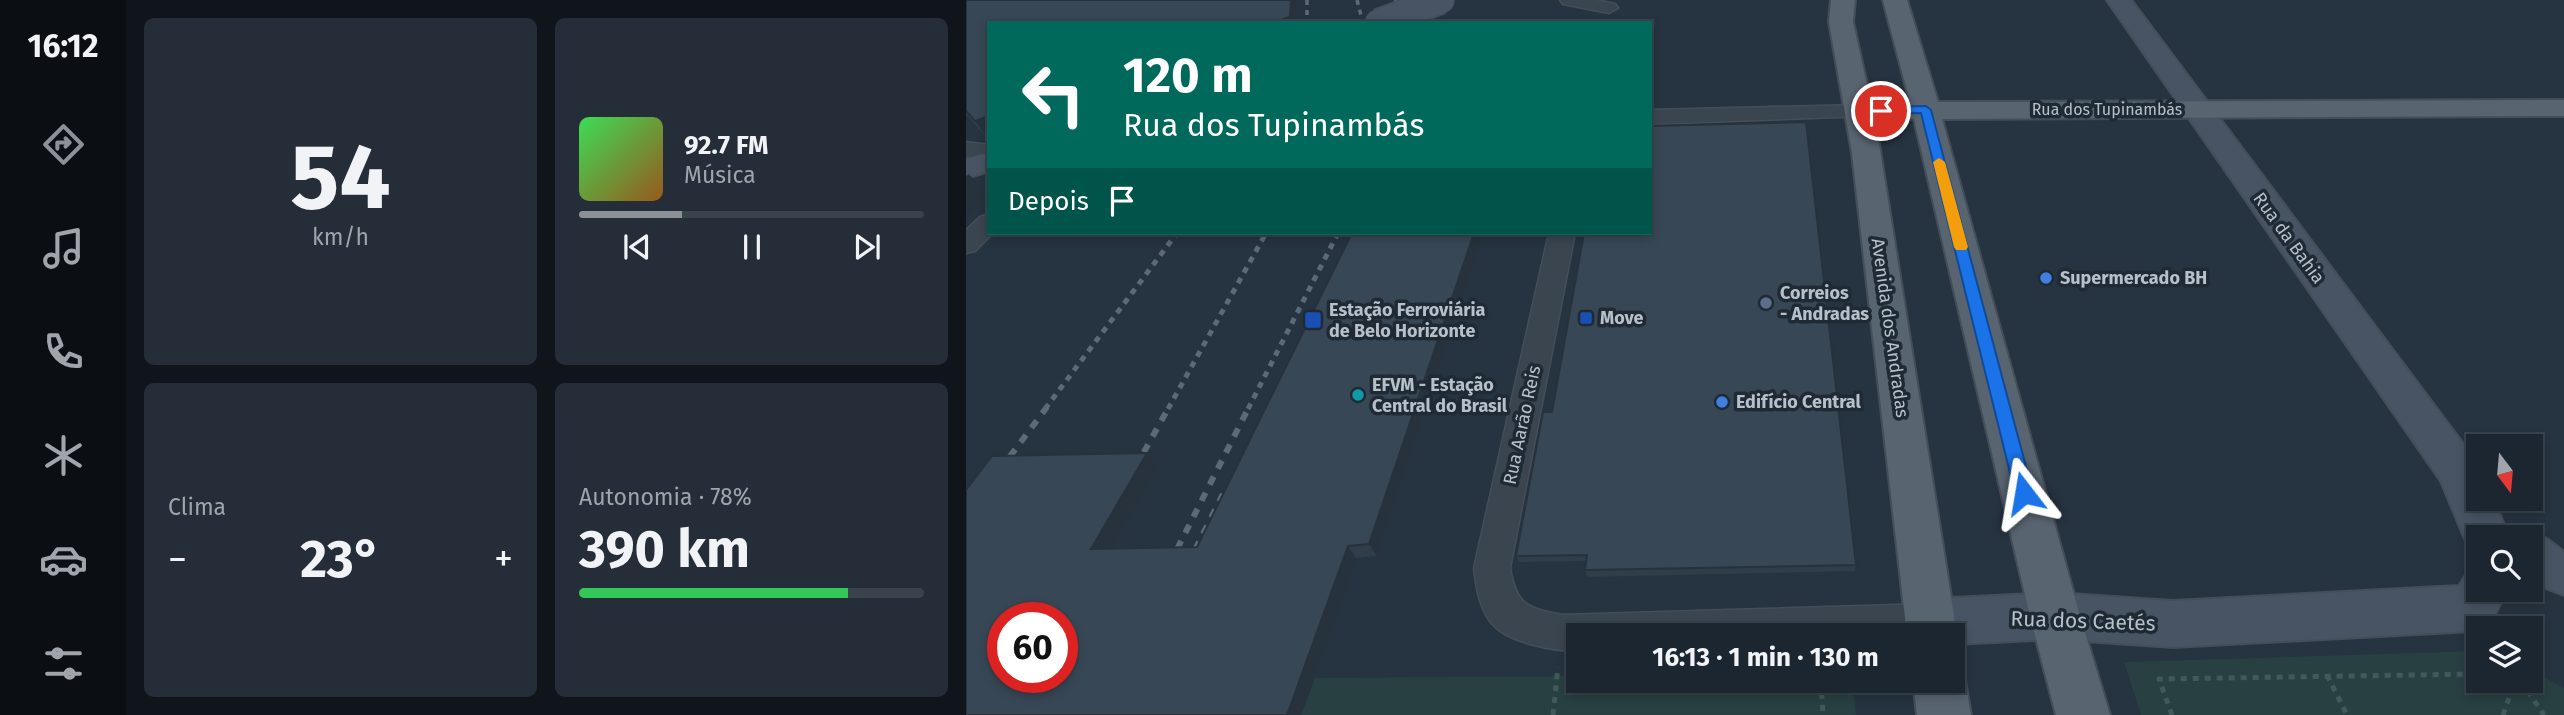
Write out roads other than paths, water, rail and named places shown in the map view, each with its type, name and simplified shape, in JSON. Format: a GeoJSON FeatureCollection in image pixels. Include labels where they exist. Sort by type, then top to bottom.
{"type":"FeatureCollection","features":[{"type":"Feature","properties":{"kind":"main road","name":"Avenida dos Andradas"},"geometry":{"type":"LineString","coordinates":[[1826,0],[1842,11],[1868,167],[1930,623]]}},
{"type":"Feature","properties":{"kind":"main road"},"geometry":{"type":"LineString","coordinates":[[1893,3],[1926,110],[2055,616],[2083,715]]}},
{"type":"Feature","properties":{"kind":"main road","name":"Rua dos Tupinambás"},"geometry":{"type":"LineString","coordinates":[[1858,111],[2564,108]]}},
{"type":"Feature","properties":{"kind":"main road"},"geometry":{"type":"LineString","coordinates":[[1941,693],[1944,715]]}},
{"type":"Feature","properties":{"kind":"street"},"geometry":{"type":"LineString","coordinates":[[1383,21],[1441,0]]}},
{"type":"Feature","properties":{"kind":"street"},"geometry":{"type":"LineString","coordinates":[[1569,0],[1609,10]]}},
{"type":"Feature","properties":{"kind":"street","name":"Rua da Bahia"},"geometry":{"type":"LineString","coordinates":[[2119,0],[2466,483]]}},
{"type":"Feature","properties":{"kind":"street","name":"Rua dos Tupinambás"},"geometry":{"type":"LineString","coordinates":[[1652,117],[1858,111]]}},
{"type":"Feature","properties":{"kind":"street"},"geometry":{"type":"LineString","coordinates":[[966,149],[987,152]]}},
{"type":"Feature","properties":{"kind":"street"},"geometry":{"type":"LineString","coordinates":[[966,169],[987,162]]}},
{"type":"Feature","properties":{"kind":"street"},"geometry":{"type":"LineString","coordinates":[[966,245],[987,224]]}},
{"type":"Feature","properties":{"kind":"street","name":"Rua Aarão Reis"},"geometry":{"type":"LineString","coordinates":[[1508,615],[1494,595],[1492,568],[1562,235]]}},
{"type":"Feature","properties":{"kind":"street"},"geometry":{"type":"LineString","coordinates":[[2489,511],[2501,525]]}},
{"type":"Feature","properties":{"kind":"street"},"geometry":{"type":"LineString","coordinates":[[2543,565],[2564,574]]}},
{"type":"Feature","properties":{"kind":"street","name":"Rua dos Caetés"},"geometry":{"type":"LineString","coordinates":[[1965,625],[2055,616],[2174,624],[2473,608],[2476,602]]}},
{"type":"Feature","properties":{"kind":"street","name":"Rua dos Caetés"},"geometry":{"type":"LineString","coordinates":[[1508,615],[1531,627],[1566,633]]}},
{"type":"Feature","properties":{"kind":"railway"},"geometry":{"type":"LineString","coordinates":[[1307,0],[1307,21]]}},
{"type":"Feature","properties":{"kind":"railway"},"geometry":{"type":"LineString","coordinates":[[1357,0],[1362,21]]}},
{"type":"Feature","properties":{"kind":"railway"},"geometry":{"type":"LineString","coordinates":[[1395,0],[1404,21]]}},
{"type":"Feature","properties":{"kind":"railway"},"geometry":{"type":"LineString","coordinates":[[1411,0],[1417,21]]}},
{"type":"Feature","properties":{"kind":"railway"},"geometry":{"type":"LineString","coordinates":[[1045,409],[1176,235]]}},
{"type":"Feature","properties":{"kind":"railway"},"geometry":{"type":"LineString","coordinates":[[1168,409],[1265,235]]}},
{"type":"Feature","properties":{"kind":"railway"},"geometry":{"type":"LineString","coordinates":[[1248,409],[1337,235]]}},
{"type":"Feature","properties":{"kind":"railway"},"geometry":{"type":"LineString","coordinates":[[999,471],[1047,407]]}},
{"type":"Feature","properties":{"kind":"railway"},"geometry":{"type":"LineString","coordinates":[[1135,468],[1169,407]]}},
{"type":"Feature","properties":{"kind":"railway"},"geometry":{"type":"LineString","coordinates":[[1169,565],[1249,407]]}},
{"type":"Feature","properties":{"kind":"railway"},"geometry":{"type":"LineString","coordinates":[[1187,566],[1223,494]]}},
{"type":"Feature","properties":{"kind":"place","name":"Supermercado BH"},"geometry":{"type":"Point","coordinates":[2046,278]}},
{"type":"Feature","properties":{"kind":"place","name":"Correios - Andradas"},"geometry":{"type":"Point","coordinates":[1766,303]}},
{"type":"Feature","properties":{"kind":"place","name":"Move"},"geometry":{"type":"Point","coordinates":[1586,318]}},
{"type":"Feature","properties":{"kind":"place","name":"Estação Ferroviária de Belo Horizonte"},"geometry":{"type":"Point","coordinates":[1313,320]}},
{"type":"Feature","properties":{"kind":"place","name":"EFVM - Estação Central do Brasil"},"geometry":{"type":"Point","coordinates":[1358,395]}},
{"type":"Feature","properties":{"kind":"place","name":"Edifício Central"},"geometry":{"type":"Point","coordinates":[1722,402]}}]}
